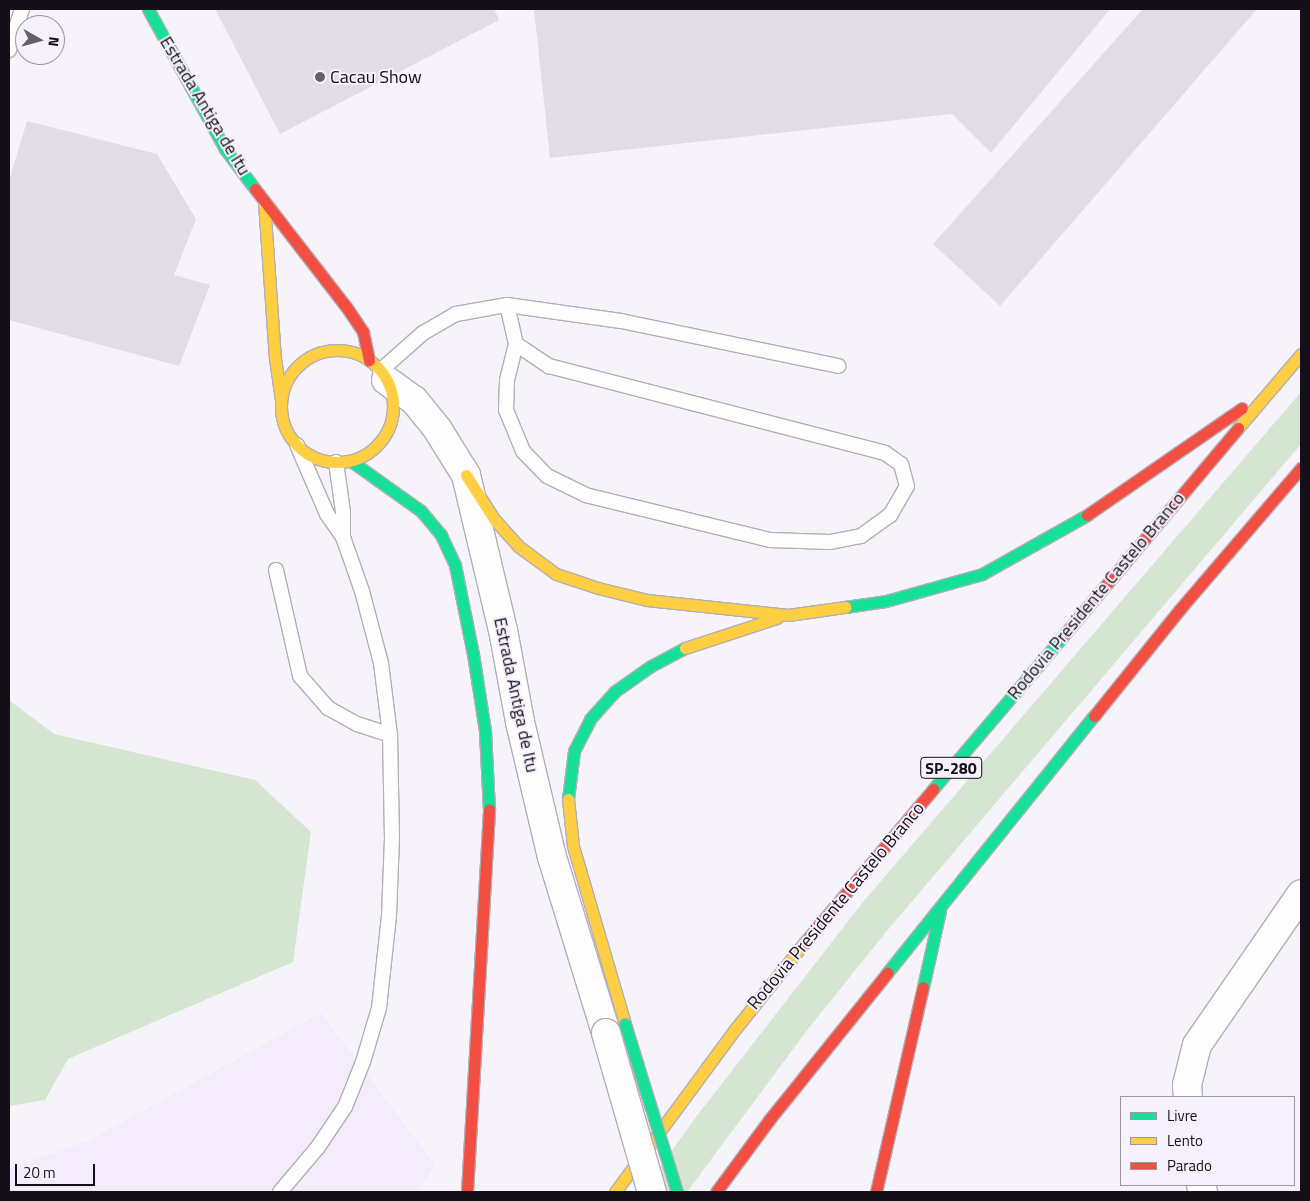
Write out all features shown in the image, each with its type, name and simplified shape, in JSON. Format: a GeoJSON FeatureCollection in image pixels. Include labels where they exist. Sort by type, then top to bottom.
{"type":"FeatureCollection","features":[{"type":"Feature","properties":{"kind":"main road","name":"Estrada Antiga de Itu"},"geometry":{"type":"LineString","coordinates":[[148,9],[225,149],[347,308],[362,332],[369,360]]}},
{"type":"Feature","properties":{"kind":"main road"},"geometry":{"type":"LineString","coordinates":[[264,202],[274,313],[275,358],[281,405],[288,434],[297,445],[315,458],[336,462],[351,460],[364,455],[376,446],[390,422],[393,408],[391,394],[383,376],[369,360],[343,350],[329,351],[311,357],[295,369],[288,380],[281,405]]}},
{"type":"Feature","properties":{"kind":"main road","name":"Rodovia Presidente Castelo Branco"},"geometry":{"type":"LineString","coordinates":[[615,1192],[736,1028],[812,933],[1301,354]]}},
{"type":"Feature","properties":{"kind":"main road"},"geometry":{"type":"LineString","coordinates":[[677,1192],[616,1028],[573,846],[567,793],[574,751],[590,720],[614,692],[651,666],[690,646],[788,615],[886,601],[982,574],[1089,514],[1272,388]]}},
{"type":"Feature","properties":{"kind":"main road"},"geometry":{"type":"LineString","coordinates":[[351,460],[421,511],[441,535],[455,564],[474,654],[485,731],[489,815],[467,1192]]}},
{"type":"Feature","properties":{"kind":"main road"},"geometry":{"type":"LineString","coordinates":[[716,1192],[769,1120],[1180,609],[1301,468]]}},
{"type":"Feature","properties":{"kind":"main road"},"geometry":{"type":"LineString","coordinates":[[466,475],[494,520],[518,546],[556,574],[598,588],[647,600],[788,615]]}},
{"type":"Feature","properties":{"kind":"main road"},"geometry":{"type":"LineString","coordinates":[[876,1192],[941,905]]}},
{"type":"Feature","properties":{"kind":"street","name":"Estrada Antiga de Itu"},"geometry":{"type":"LineString","coordinates":[[383,376],[414,400],[438,430],[466,475],[499,611],[520,722],[552,858],[616,1028],[652,1192]]}},
{"type":"Feature","properties":{"kind":"street"},"geometry":{"type":"LineString","coordinates":[[1188,1096],[1187,1085],[1197,1045],[1301,894]]}},
{"type":"Feature","properties":{"kind":"lane"},"geometry":{"type":"LineString","coordinates":[[9,50],[22,9]]}},
{"type":"Feature","properties":{"kind":"lane"},"geometry":{"type":"LineString","coordinates":[[507,305],[516,344],[507,380],[506,410],[523,451],[547,476],[586,495],[770,540],[830,542],[861,536],[890,515],[907,486],[901,464],[885,453],[549,366],[516,344]]}},
{"type":"Feature","properties":{"kind":"lane"},"geometry":{"type":"LineString","coordinates":[[383,376],[423,333],[456,314],[507,305],[621,321],[838,366]]}},
{"type":"Feature","properties":{"kind":"lane"},"geometry":{"type":"LineString","coordinates":[[280,1192],[318,1147],[345,1107],[363,1062],[379,1008],[389,916],[392,838],[390,734],[381,663],[362,591],[343,537],[327,514],[297,445]]}},
{"type":"Feature","properties":{"kind":"lane"},"geometry":{"type":"LineString","coordinates":[[336,462],[343,512],[343,537]]}},
{"type":"Feature","properties":{"kind":"lane"},"geometry":{"type":"LineString","coordinates":[[276,570],[300,676],[328,708],[357,724],[390,734]]}},
{"type":"Feature","properties":{"kind":"shaded area"},"geometry":{"type":"Polygon","coordinates":[[[321,1013],[435,1165],[418,1192],[9,1192],[9,1169],[90,1140],[321,1013]]]}},
{"type":"Feature","properties":{"kind":"green space"},"geometry":{"type":"Polygon","coordinates":[[[1301,392],[1301,444],[886,932],[808,1029],[687,1192],[642,1192],[696,1117],[863,902],[1301,392]]]}},
{"type":"Feature","properties":{"kind":"green space"},"geometry":{"type":"Polygon","coordinates":[[[9,700],[54,734],[255,780],[311,832],[293,962],[68,1059],[45,1100],[9,1106],[9,700]]]}},
{"type":"Feature","properties":{"kind":"building","name":"Cacau Show"},"geometry":{"type":"Polygon","coordinates":[[[215,9],[494,9],[499,20],[280,134],[215,9]]]}},
{"type":"Feature","properties":{"kind":"building"},"geometry":{"type":"Polygon","coordinates":[[[534,9],[1110,9],[991,153],[952,114],[550,158],[534,9]]]}},
{"type":"Feature","properties":{"kind":"building"},"geometry":{"type":"Polygon","coordinates":[[[1143,9],[1257,9],[1000,306],[933,244],[1143,9]]]}},
{"type":"Feature","properties":{"kind":"building"},"geometry":{"type":"Polygon","coordinates":[[[27,121],[157,154],[196,219],[174,275],[210,285],[179,366],[9,320],[9,181],[27,121]]]}},
{"type":"Feature","properties":{"kind":"traffic: fast"},"geometry":{"type":"LineString","coordinates":[[148,9],[225,149],[255,189]]}},
{"type":"Feature","properties":{"kind":"traffic: fast"},"geometry":{"type":"LineString","coordinates":[[351,461],[421,511],[441,535],[455,565],[473,654],[485,731],[489,810]]}},
{"type":"Feature","properties":{"kind":"traffic: fast"},"geometry":{"type":"LineString","coordinates":[[845,607],[886,601],[982,574],[1087,515]]}},
{"type":"Feature","properties":{"kind":"traffic: fast"},"geometry":{"type":"LineString","coordinates":[[933,789],[1063,636]]}},
{"type":"Feature","properties":{"kind":"traffic: fast"},"geometry":{"type":"LineString","coordinates":[[568,799],[574,751],[590,719],[614,692],[651,666],[685,648]]}},
{"type":"Feature","properties":{"kind":"traffic: fast"},"geometry":{"type":"LineString","coordinates":[[887,973],[1094,716]]}},
{"type":"Feature","properties":{"kind":"traffic: fast"},"geometry":{"type":"LineString","coordinates":[[923,987],[940,911]]}},
{"type":"Feature","properties":{"kind":"traffic: fast"},"geometry":{"type":"LineString","coordinates":[[625,1024],[677,1192]]}},
{"type":"Feature","properties":{"kind":"traffic: slow"},"geometry":{"type":"LineString","coordinates":[[264,202],[275,358],[281,400]]}},
{"type":"Feature","properties":{"kind":"traffic: slow"},"geometry":{"type":"LineString","coordinates":[[337,350],[348,351],[358,355],[376,367],[388,385],[392,395],[393,406],[392,417],[388,427],[376,445],[358,457],[348,461],[337,462],[326,461],[316,457],[298,445],[286,427],[282,417],[281,406],[282,395],[286,385],[298,367],[316,355],[326,351],[337,350]]}},
{"type":"Feature","properties":{"kind":"traffic: slow"},"geometry":{"type":"LineString","coordinates":[[1238,428],[1301,354]]}},
{"type":"Feature","properties":{"kind":"traffic: slow"},"geometry":{"type":"LineString","coordinates":[[466,475],[494,519],[518,546],[556,574],[598,588],[647,600],[788,615],[845,607]]}},
{"type":"Feature","properties":{"kind":"traffic: slow"},"geometry":{"type":"LineString","coordinates":[[685,648],[777,618]]}},
{"type":"Feature","properties":{"kind":"traffic: slow"},"geometry":{"type":"LineString","coordinates":[[568,799],[573,846],[625,1024]]}},
{"type":"Feature","properties":{"kind":"traffic: slow"},"geometry":{"type":"LineString","coordinates":[[615,1192],[736,1028],[804,943]]}},
{"type":"Feature","properties":{"kind":"traffic: jam"},"geometry":{"type":"LineString","coordinates":[[255,189],[347,308],[363,332],[369,360]]}},
{"type":"Feature","properties":{"kind":"traffic: jam"},"geometry":{"type":"LineString","coordinates":[[1087,515],[1242,408]]}},
{"type":"Feature","properties":{"kind":"traffic: jam"},"geometry":{"type":"LineString","coordinates":[[1063,636],[1238,428]]}},
{"type":"Feature","properties":{"kind":"traffic: jam"},"geometry":{"type":"LineString","coordinates":[[1094,716],[1180,609],[1301,468]]}},
{"type":"Feature","properties":{"kind":"traffic: jam"},"geometry":{"type":"LineString","coordinates":[[804,943],[933,789]]}},
{"type":"Feature","properties":{"kind":"traffic: jam"},"geometry":{"type":"LineString","coordinates":[[467,1192],[489,810]]}},
{"type":"Feature","properties":{"kind":"traffic: jam"},"geometry":{"type":"LineString","coordinates":[[716,1192],[769,1120],[887,973]]}},
{"type":"Feature","properties":{"kind":"traffic: jam"},"geometry":{"type":"LineString","coordinates":[[876,1192],[923,987]]}},
{"type":"Feature","properties":{"kind":"place","name":"Cacau Show"},"geometry":{"type":"Point","coordinates":[320,77]}}]}
